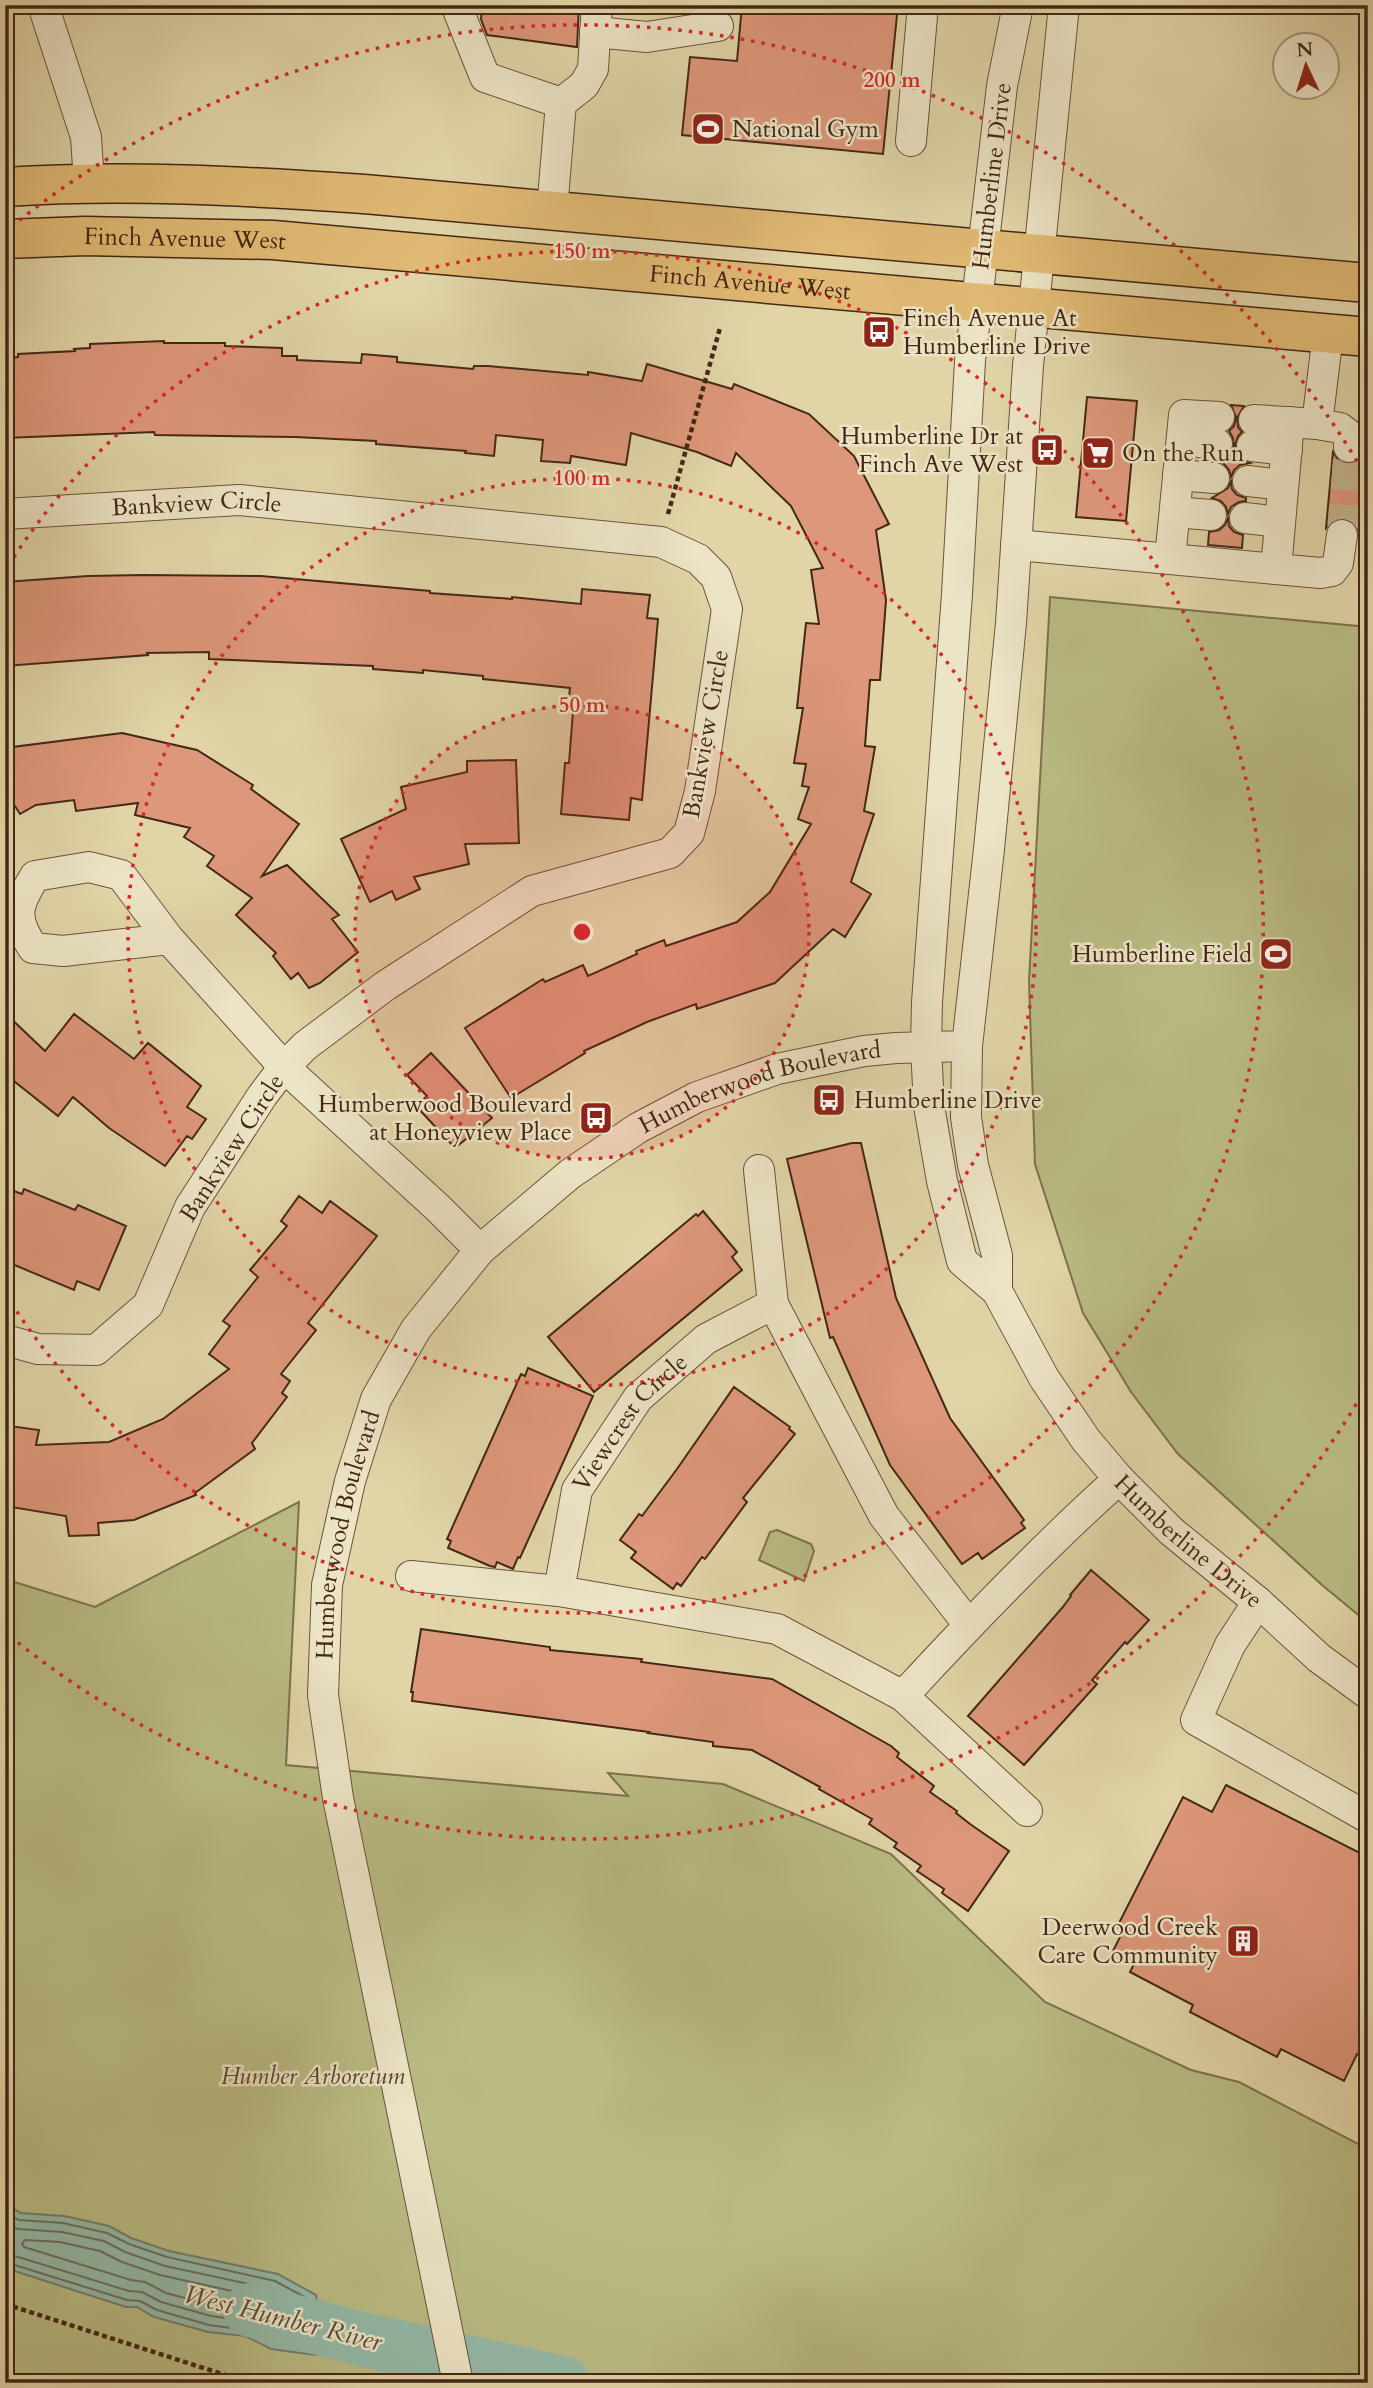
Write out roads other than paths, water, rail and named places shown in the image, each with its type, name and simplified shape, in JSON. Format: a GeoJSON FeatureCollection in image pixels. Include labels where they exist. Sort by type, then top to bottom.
{"type":"FeatureCollection","features":[{"type":"Feature","properties":{"kind":"main road"},"geometry":{"type":"LineString","coordinates":[[5,187],[89,183],[285,188],[1368,283]]}},
{"type":"Feature","properties":{"kind":"main road","name":"Finch Avenue West"},"geometry":{"type":"LineString","coordinates":[[5,239],[97,236],[273,240],[1368,337]]}},
{"type":"Feature","properties":{"kind":"street"},"geometry":{"type":"LineString","coordinates":[[43,5],[86,137],[89,183]]}},
{"type":"Feature","properties":{"kind":"street"},"geometry":{"type":"LineString","coordinates":[[456,5],[485,77],[561,103]]}},
{"type":"Feature","properties":{"kind":"street"},"geometry":{"type":"LineString","coordinates":[[911,141],[923,5]]}},
{"type":"Feature","properties":{"kind":"street","name":"Humberline Drive"},"geometry":{"type":"LineString","coordinates":[[1018,5],[1002,86],[970,361],[926,1046],[929,1106],[942,1181],[962,1261],[997,1291],[1044,1378],[1086,1440],[1119,1479],[1171,1531],[1258,1602],[1319,1658],[1368,1694]]}},
{"type":"Feature","properties":{"kind":"street","name":"Humberline Drive"},"geometry":{"type":"LineString","coordinates":[[997,1291],[997,1255],[973,1165],[966,1116],[967,1046],[1011,623],[1028,366],[1064,5]]}},
{"type":"Feature","properties":{"kind":"street"},"geometry":{"type":"LineString","coordinates":[[552,210],[561,103],[584,85],[593,69],[596,19],[647,37],[718,26]]}},
{"type":"Feature","properties":{"kind":"street"},"geometry":{"type":"LineString","coordinates":[[1276,569],[1283,485],[1328,334]]}},
{"type":"Feature","properties":{"kind":"street"},"geometry":{"type":"LineString","coordinates":[[1170,559],[1185,415],[1218,430]]}},
{"type":"Feature","properties":{"kind":"street"},"geometry":{"type":"LineString","coordinates":[[1253,433],[1340,428],[1349,435],[1349,447]]}},
{"type":"Feature","properties":{"kind":"street"},"geometry":{"type":"LineString","coordinates":[[1178,475],[1214,478]]}},
{"type":"Feature","properties":{"kind":"street"},"geometry":{"type":"LineString","coordinates":[[1248,481],[1283,485]]}},
{"type":"Feature","properties":{"kind":"street","name":"Bankview Circle"},"geometry":{"type":"LineString","coordinates":[[5,514],[239,500],[661,542],[698,559],[716,577],[727,609],[700,791],[689,833],[670,853],[532,891],[385,986],[305,1046],[284,1067],[262,1096],[190,1207],[148,1305],[96,1350],[38,1349],[5,1340]]}},
{"type":"Feature","properties":{"kind":"street"},"geometry":{"type":"LineString","coordinates":[[1175,512],[1210,515]]}},
{"type":"Feature","properties":{"kind":"street"},"geometry":{"type":"LineString","coordinates":[[1245,519],[1280,522]]}},
{"type":"Feature","properties":{"kind":"street"},"geometry":{"type":"LineString","coordinates":[[1016,545],[1321,573],[1332,571],[1338,564],[1342,535]]}},
{"type":"Feature","properties":{"kind":"street"},"geometry":{"type":"LineString","coordinates":[[169,939],[63,951],[33,948],[19,926],[21,898],[35,876],[89,867],[121,876],[169,939],[284,1067],[480,1250]]}},
{"type":"Feature","properties":{"kind":"street","name":"Humberwood Boulevard"},"geometry":{"type":"LineString","coordinates":[[458,2383],[338,1798],[323,1695],[327,1585],[350,1481],[376,1399],[416,1329],[480,1250],[570,1174],[638,1128],[697,1097],[777,1069],[864,1051],[967,1046]]}},
{"type":"Feature","properties":{"kind":"street"},"geometry":{"type":"LineString","coordinates":[[759,1170],[773,1304],[884,1516],[969,1625]]}},
{"type":"Feature","properties":{"kind":"street","name":"Viewcrest Circle"},"geometry":{"type":"LineString","coordinates":[[559,1591],[577,1490],[638,1398],[706,1339],[773,1304]]}},
{"type":"Feature","properties":{"kind":"street"},"geometry":{"type":"LineString","coordinates":[[903,1696],[969,1625],[1119,1479]]}},
{"type":"Feature","properties":{"kind":"street"},"geometry":{"type":"LineString","coordinates":[[411,1576],[559,1591],[777,1629],[903,1696],[1027,1811]]}},
{"type":"Feature","properties":{"kind":"street"},"geometry":{"type":"LineString","coordinates":[[1258,1602],[1230,1645],[1196,1720],[1365,1816],[1368,1815]]}},
{"type":"Feature","properties":{"kind":"water"},"geometry":{"type":"Polygon","coordinates":[[[5,2205],[21,2213],[64,2216],[109,2226],[131,2238],[169,2251],[278,2274],[316,2295],[325,2352],[315,2355],[271,2349],[245,2336],[208,2332],[154,2317],[137,2307],[126,2307],[5,2268],[5,2205]]]}},
{"type":"Feature","properties":{"kind":"waterway","name":"West Humber River"},"geometry":{"type":"LineString","coordinates":[[250,2310],[365,2340],[563,2383]]}},
{"type":"Feature","properties":{"kind":"tunnel"},"geometry":{"type":"LineString","coordinates":[[1342,535],[1349,447]]}},
{"type":"Feature","properties":{"kind":"place","name":"National Gym"},"geometry":{"type":"Point","coordinates":[708,129]}},
{"type":"Feature","properties":{"kind":"place","name":"Finch Avenue At Humberline Drive"},"geometry":{"type":"Point","coordinates":[879,332]}},
{"type":"Feature","properties":{"kind":"place","name":"Humberline Dr at Finch Ave West"},"geometry":{"type":"Point","coordinates":[1047,450]}},
{"type":"Feature","properties":{"kind":"place","name":"On the Run"},"geometry":{"type":"Point","coordinates":[1098,453]}},
{"type":"Feature","properties":{"kind":"place","name":"Humberline Field"},"geometry":{"type":"Point","coordinates":[1276,954]}},
{"type":"Feature","properties":{"kind":"place","name":"Humberline Drive"},"geometry":{"type":"Point","coordinates":[829,1100]}},
{"type":"Feature","properties":{"kind":"place","name":"Humberwood Boulevard at Honeyview Place"},"geometry":{"type":"Point","coordinates":[596,1118]}},
{"type":"Feature","properties":{"kind":"place","name":"Deerwood Creek Care Community"},"geometry":{"type":"Point","coordinates":[1243,1941]}},
{"type":"Feature","properties":{"kind":"park label","name":"Humber Arboretum"},"geometry":{"type":"Point","coordinates":[313,2076]}}]}
